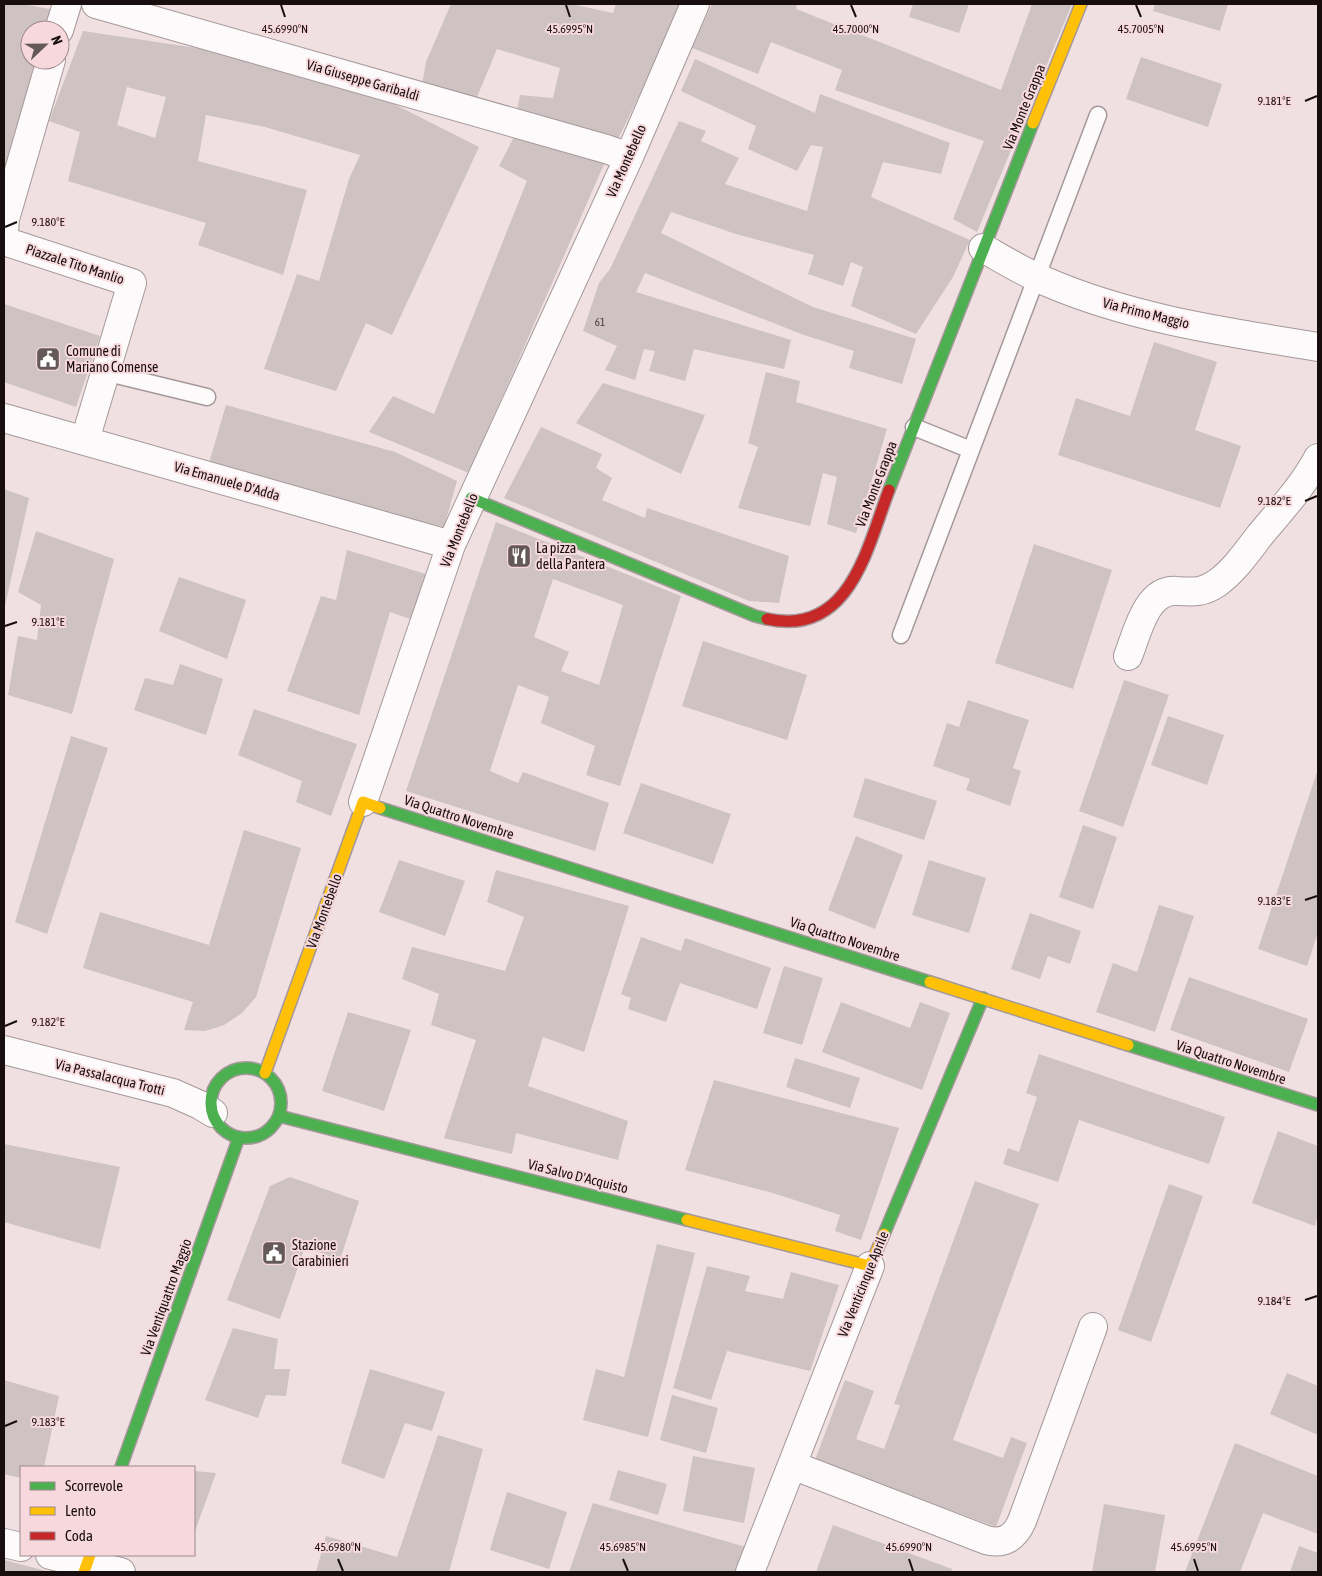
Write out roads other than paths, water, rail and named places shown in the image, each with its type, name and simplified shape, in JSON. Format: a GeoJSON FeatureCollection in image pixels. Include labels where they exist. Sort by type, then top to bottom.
{"type":"FeatureCollection","features":[{"type":"Feature","properties":{"kind":"street"},"geometry":{"type":"LineString","coordinates":[[62,20],[67,4]]}},
{"type":"Feature","properties":{"kind":"street","name":"Via Giuseppe Garibaldi"},"geometry":{"type":"LineString","coordinates":[[96,4],[606,149],[628,158]]}},
{"type":"Feature","properties":{"kind":"street","name":"Via Montebello"},"geometry":{"type":"LineString","coordinates":[[265,1073],[363,802],[451,545],[628,158],[695,4]]}},
{"type":"Feature","properties":{"kind":"street","name":"Via Monte Grappa"},"geometry":{"type":"LineString","coordinates":[[471,498],[754,616],[779,622],[806,620],[819,616],[837,604],[854,582],[983,248],[1081,4]]}},
{"type":"Feature","properties":{"kind":"street"},"geometry":{"type":"LineString","coordinates":[[4,231],[5,219],[48,70]]}},
{"type":"Feature","properties":{"kind":"street","name":"Piazzale Tito Manlio"},"geometry":{"type":"LineString","coordinates":[[4,240],[132,283],[84,440]]}},
{"type":"Feature","properties":{"kind":"street","name":"Via Primo Maggio"},"geometry":{"type":"LineString","coordinates":[[983,248],[1037,278],[1098,301],[1220,330],[1318,347]]}},
{"type":"Feature","properties":{"kind":"street","name":"Via Emanuele D'Adda"},"geometry":{"type":"LineString","coordinates":[[4,418],[451,545]]}},
{"type":"Feature","properties":{"kind":"street"},"geometry":{"type":"LineString","coordinates":[[1128,656],[1146,609],[1153,599],[1158,595],[1172,591],[1201,592],[1223,578],[1292,496],[1318,458]]}},
{"type":"Feature","properties":{"kind":"street","name":"Via Quattro Novembre"},"geometry":{"type":"LineString","coordinates":[[363,802],[1318,1106]]}},
{"type":"Feature","properties":{"kind":"street","name":"Via Venticinque Aprile"},"geometry":{"type":"LineString","coordinates":[[750,1572],[870,1266],[983,998]]}},
{"type":"Feature","properties":{"kind":"street","name":"Via Passalacqua Trotti"},"geometry":{"type":"LineString","coordinates":[[4,1050],[173,1094],[200,1105],[213,1113]]}},
{"type":"Feature","properties":{"kind":"street"},"geometry":{"type":"LineString","coordinates":[[240,1068],[252,1068],[265,1073],[274,1081],[280,1092],[282,1104],[279,1116],[273,1126],[263,1134],[251,1138],[239,1137],[228,1132],[219,1124],[213,1113],[211,1101],[213,1091],[219,1080],[228,1072],[240,1068]]}},
{"type":"Feature","properties":{"kind":"street","name":"Via Salvo D'Acquisto"},"geometry":{"type":"LineString","coordinates":[[279,1116],[870,1266]]}},
{"type":"Feature","properties":{"kind":"street","name":"Via Ventiquattro Maggio"},"geometry":{"type":"LineString","coordinates":[[121,1466],[239,1137]]}},
{"type":"Feature","properties":{"kind":"street"},"geometry":{"type":"LineString","coordinates":[[792,1465],[986,1540],[1000,1542],[1008,1540],[1019,1528],[1022,1521],[1093,1326]]}},
{"type":"Feature","properties":{"kind":"street"},"geometry":{"type":"LineString","coordinates":[[4,1543],[20,1547]]}},
{"type":"Feature","properties":{"kind":"street"},"geometry":{"type":"LineString","coordinates":[[54,1556],[121,1572]]}},
{"type":"Feature","properties":{"kind":"lane"},"geometry":{"type":"LineString","coordinates":[[901,635],[1098,116]]}},
{"type":"Feature","properties":{"kind":"lane"},"geometry":{"type":"LineString","coordinates":[[104,372],[207,397]]}},
{"type":"Feature","properties":{"kind":"lane"},"geometry":{"type":"LineString","coordinates":[[914,428],[971,450]]}},
{"type":"Feature","properties":{"kind":"place","name":"Comune di Mariano Comense"},"geometry":{"type":"Point","coordinates":[48,359]}},
{"type":"Feature","properties":{"kind":"place","name":"La pizza della Pantera"},"geometry":{"type":"Point","coordinates":[519,556]}},
{"type":"Feature","properties":{"kind":"place","name":"Stazione Carabinieri"},"geometry":{"type":"Point","coordinates":[274,1253]}}]}
